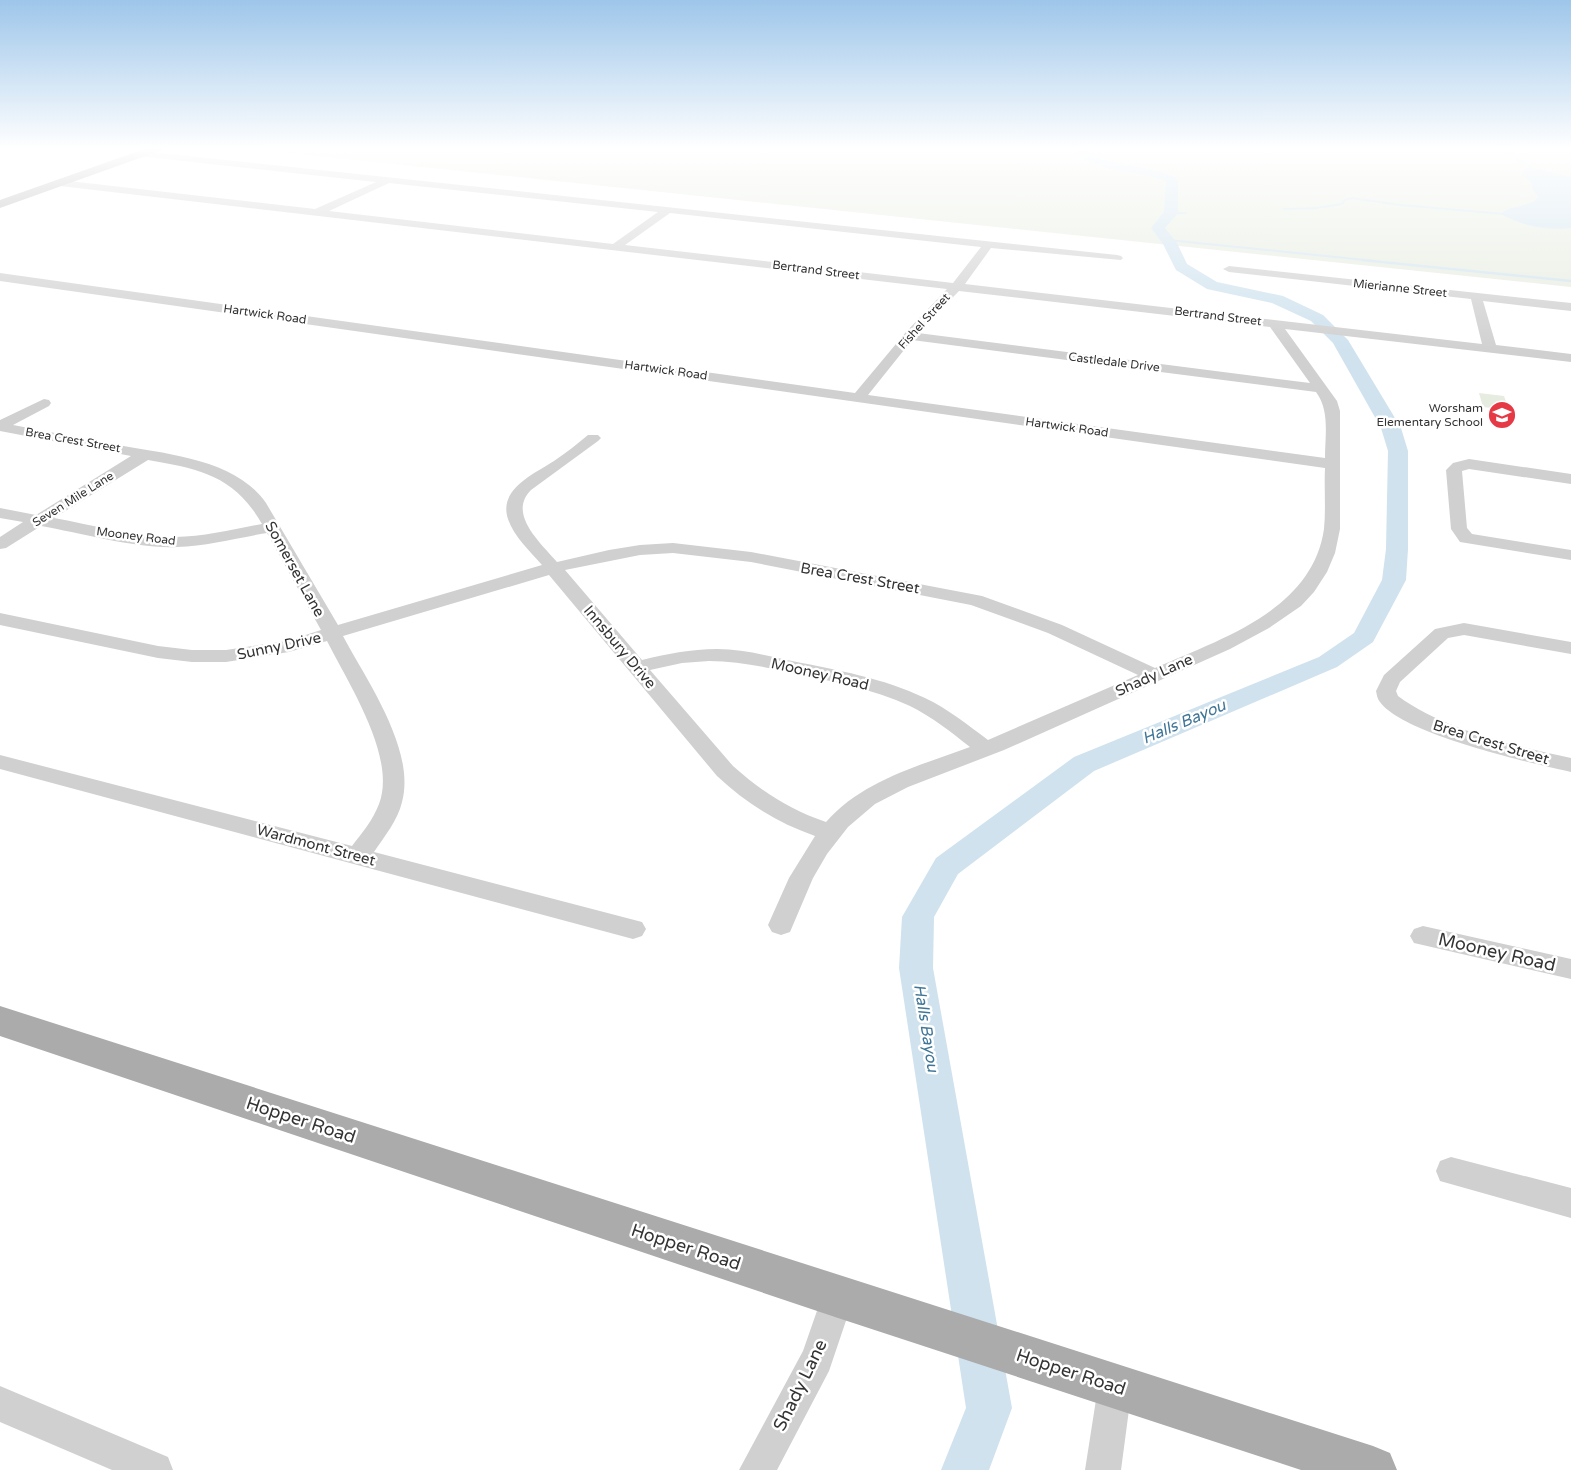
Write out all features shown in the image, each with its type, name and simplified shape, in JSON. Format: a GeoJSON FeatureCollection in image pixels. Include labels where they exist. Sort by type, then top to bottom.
{"type":"FeatureCollection","features":[{"type":"Feature","properties":{"kind":"main road","name":"Hopper Road"},"geometry":{"type":"LineString","coordinates":[[0,1021],[838,1297],[1373,1470]]}},
{"type":"Feature","properties":{"kind":"street","name":"Bertrand Street"},"geometry":{"type":"LineString","coordinates":[[350,216],[1571,358]]}},
{"type":"Feature","properties":{"kind":"street"},"geometry":{"type":"LineString","coordinates":[[617,246],[660,216]]}},
{"type":"Feature","properties":{"kind":"street"},"geometry":{"type":"LineString","coordinates":[[721,216],[1117,258]]}},
{"type":"Feature","properties":{"kind":"street","name":"Fishel Street"},"geometry":{"type":"LineString","coordinates":[[859,397],[909,336],[941,304],[983,253],[988,244]]}},
{"type":"Feature","properties":{"kind":"street","name":"Mierianne Street"},"geometry":{"type":"LineString","coordinates":[[1229,269],[1571,307]]}},
{"type":"Feature","properties":{"kind":"street","name":"Hartwick Road"},"geometry":{"type":"LineString","coordinates":[[0,277],[1332,464]]}},
{"type":"Feature","properties":{"kind":"street"},"geometry":{"type":"LineString","coordinates":[[1476,296],[1490,348]]}},
{"type":"Feature","properties":{"kind":"street","name":"Shady Lane"},"geometry":{"type":"LineString","coordinates":[[782,925],[792,894],[811,861],[831,833],[851,810],[883,789],[921,771],[986,749],[1257,628],[1285,611],[1307,591],[1321,569],[1329,547],[1332,529],[1333,412],[1330,401],[1279,324]]}},
{"type":"Feature","properties":{"kind":"street","name":"Castledale Drive"},"geometry":{"type":"LineString","coordinates":[[909,336],[1320,388]]}},
{"type":"Feature","properties":{"kind":"street"},"geometry":{"type":"LineString","coordinates":[[0,426],[44,403]]}},
{"type":"Feature","properties":{"kind":"street","name":"Brea Crest Street"},"geometry":{"type":"LineString","coordinates":[[0,426],[146,454]]}},
{"type":"Feature","properties":{"kind":"street","name":"Innsbury Drive"},"geometry":{"type":"LineString","coordinates":[[593,438],[558,465],[522,487],[515,498],[512,514],[520,530],[725,771],[750,794],[776,811],[831,833]]}},
{"type":"Feature","properties":{"kind":"street","name":"Seven Mile Lane"},"geometry":{"type":"LineString","coordinates":[[0,544],[146,454]]}},
{"type":"Feature","properties":{"kind":"street","name":"Somerset Lane"},"geometry":{"type":"LineString","coordinates":[[146,454],[195,464],[230,480],[246,490],[258,503],[313,596],[331,635],[382,728],[393,764],[395,777],[391,802],[380,826],[358,856]]}},
{"type":"Feature","properties":{"kind":"street"},"geometry":{"type":"LineString","coordinates":[[1571,479],[1480,466],[1459,466],[1454,470],[1459,529],[1466,538],[1571,555]]}},
{"type":"Feature","properties":{"kind":"street","name":"Mooney Road"},"geometry":{"type":"LineString","coordinates":[[0,512],[133,538],[175,542],[205,540],[272,527]]}},
{"type":"Feature","properties":{"kind":"street","name":"Brea Crest Street"},"geometry":{"type":"LineString","coordinates":[[552,568],[609,555],[656,549],[690,549],[751,557],[940,592],[993,605],[1056,629],[1154,675]]}},
{"type":"Feature","properties":{"kind":"street","name":"Sunny Drive"},"geometry":{"type":"LineString","coordinates":[[0,619],[150,651],[192,656],[226,656],[260,652],[331,635],[552,568]]}},
{"type":"Feature","properties":{"kind":"street","name":"Brea Crest Street"},"geometry":{"type":"LineString","coordinates":[[1571,648],[1458,629],[1442,633],[1391,679],[1386,691],[1388,699],[1426,722],[1516,753],[1571,765]]}},
{"type":"Feature","properties":{"kind":"street","name":"Mooney Road"},"geometry":{"type":"LineString","coordinates":[[637,668],[684,657],[710,654],[746,657],[821,672],[879,687],[918,702],[950,722],[986,749]]}},
{"type":"Feature","properties":{"kind":"street","name":"Wardmont Street"},"geometry":{"type":"LineString","coordinates":[[0,762],[633,929]]}},
{"type":"Feature","properties":{"kind":"street","name":"Mooney Road"},"geometry":{"type":"LineString","coordinates":[[1423,936],[1571,969]]}},
{"type":"Feature","properties":{"kind":"street"},"geometry":{"type":"LineString","coordinates":[[1451,1171],[1571,1203]]}},
{"type":"Feature","properties":{"kind":"street","name":"Shady Lane"},"geometry":{"type":"LineString","coordinates":[[757,1470],[817,1359],[838,1297]]}},
{"type":"Feature","properties":{"kind":"street"},"geometry":{"type":"LineString","coordinates":[[1103,1470],[1115,1387]]}},
{"type":"Feature","properties":{"kind":"street"},"geometry":{"type":"LineString","coordinates":[[0,1404],[155,1470]]}},
{"type":"Feature","properties":{"kind":"shaded area"},"geometry":{"type":"Polygon","coordinates":[[[887,216],[1571,216],[1571,287],[887,216]]]}},
{"type":"Feature","properties":{"kind":"shaded area"},"geometry":{"type":"Polygon","coordinates":[[[1479,393],[1504,396],[1509,410],[1483,407],[1479,393]]]}},
{"type":"Feature","properties":{"kind":"water"},"geometry":{"type":"Polygon","coordinates":[[[1504,216],[1571,216],[1571,228],[1535,227],[1504,216]]]}},
{"type":"Feature","properties":{"kind":"waterway","name":"Halls Bayou"},"geometry":{"type":"LineString","coordinates":[[965,1470],[989,1408],[916,968],[918,917],[947,866],[1084,764],[1328,662],[1364,637],[1394,580],[1397,549],[1398,451],[1391,428],[1340,340],[1317,318],[1277,299],[1212,286],[1181,267],[1170,243],[1158,228],[1169,216]]}},
{"type":"Feature","properties":{"kind":"waterway"},"geometry":{"type":"LineString","coordinates":[[1168,240],[1375,261]]}},
{"type":"Feature","properties":{"kind":"waterway"},"geometry":{"type":"LineString","coordinates":[[1362,260],[1571,281]]}},
{"type":"Feature","properties":{"kind":"place","name":"Worsham Elementary School"},"geometry":{"type":"Point","coordinates":[1502,415]}}]}
